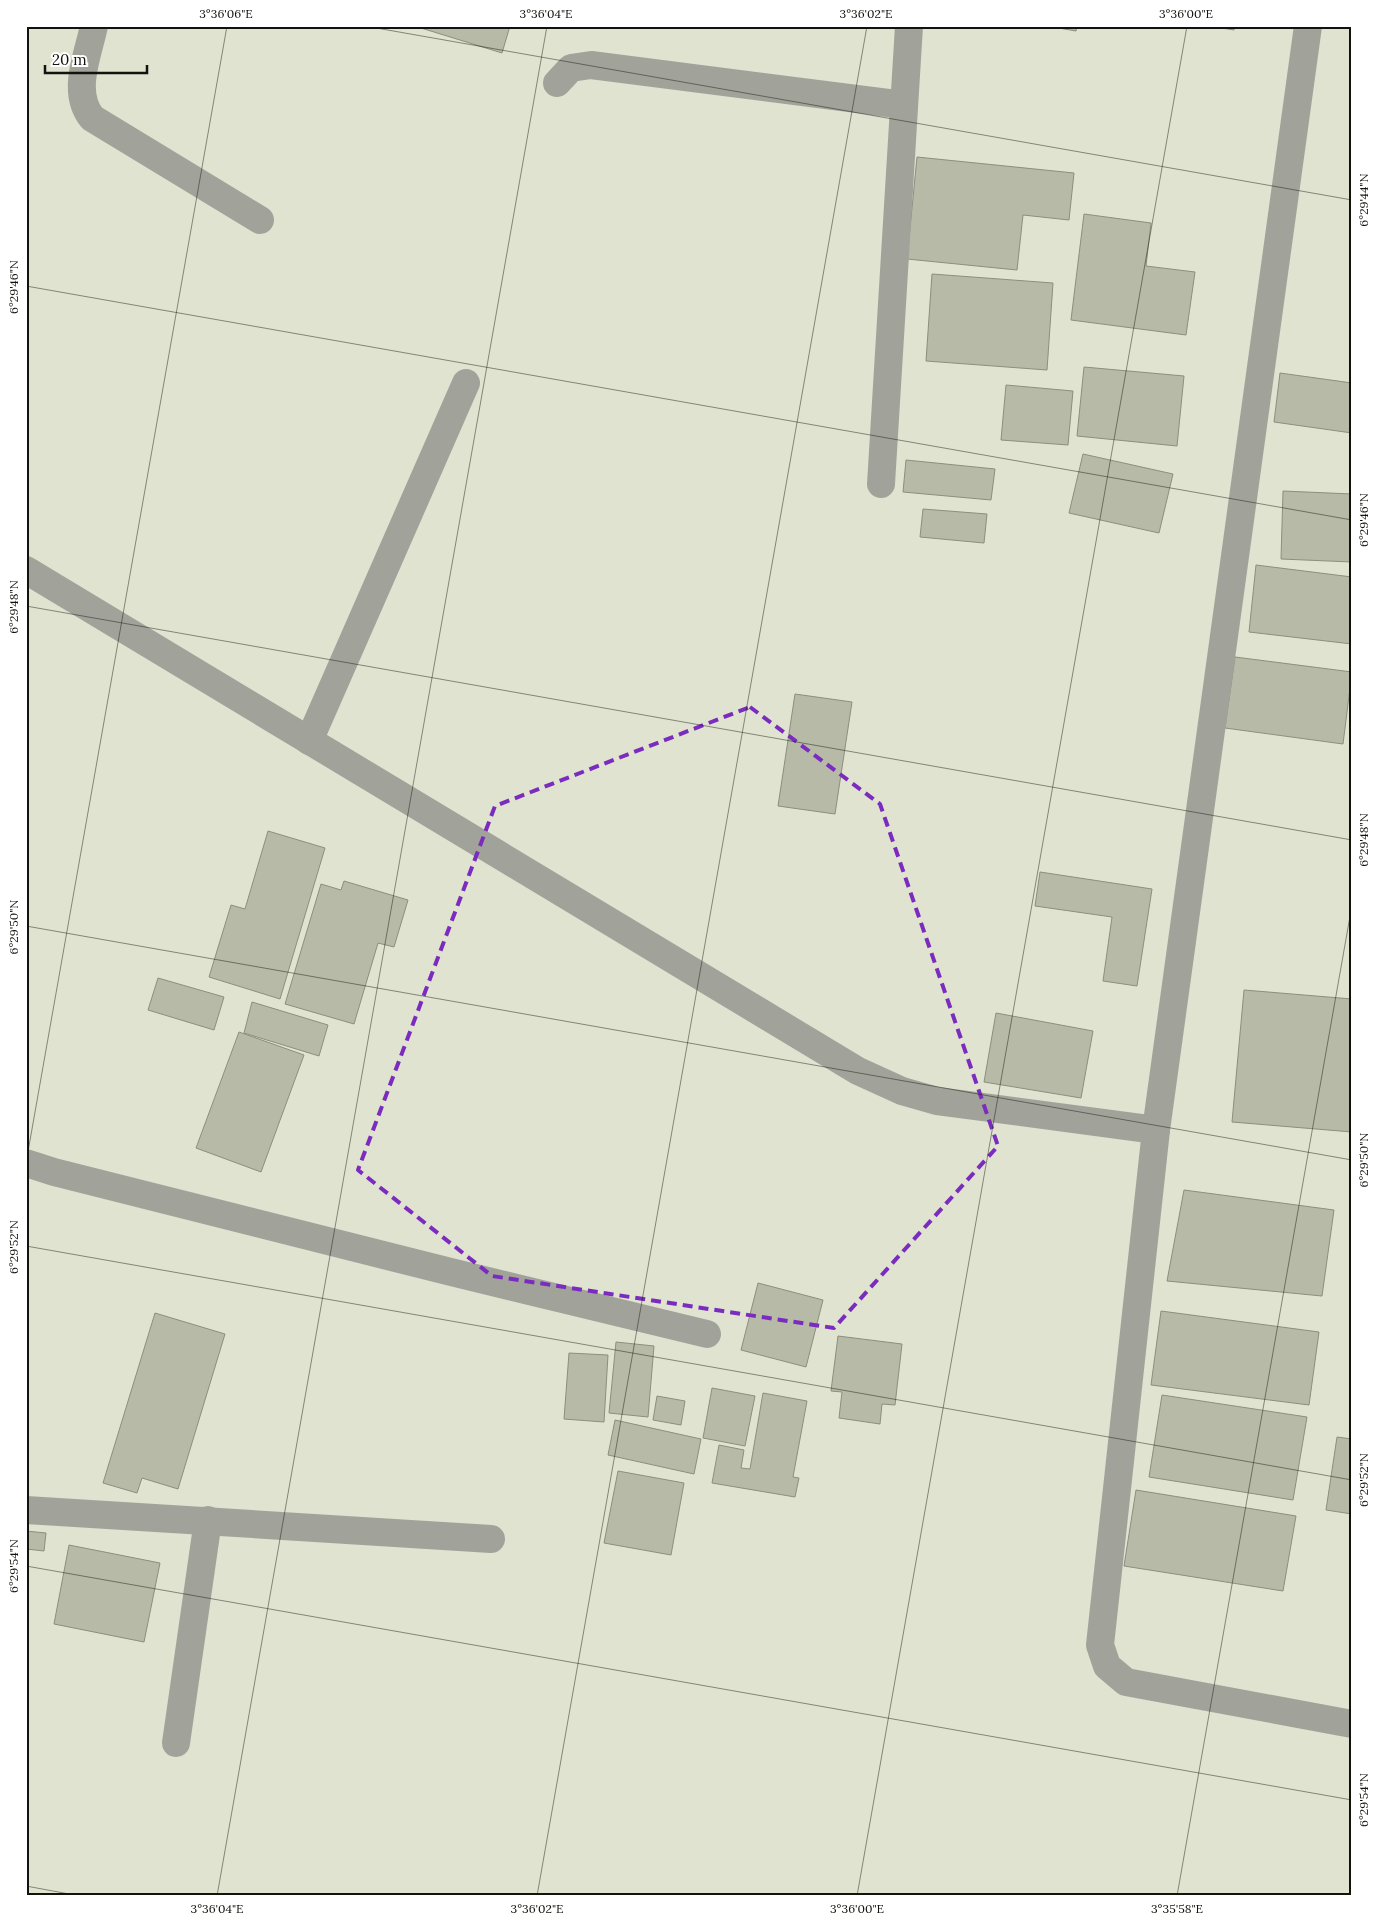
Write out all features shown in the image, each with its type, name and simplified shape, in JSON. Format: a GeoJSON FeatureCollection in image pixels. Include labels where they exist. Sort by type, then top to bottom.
{"type":"FeatureCollection","features":[{"type":"Feature","properties":{"kind":"street"},"geometry":{"type":"LineString","coordinates":[[94,26],[81,85],[81,97],[86,111],[92,118],[260,220]]}},
{"type":"Feature","properties":{"kind":"street"},"geometry":{"type":"LineString","coordinates":[[881,484],[908,26]]}},
{"type":"Feature","properties":{"kind":"street"},"geometry":{"type":"LineString","coordinates":[[1308,26],[1156,1130],[1100,1646],[1107,1666],[1126,1682],[1352,1724]]}},
{"type":"Feature","properties":{"kind":"street"},"geometry":{"type":"LineString","coordinates":[[558,83],[571,68],[591,65],[904,105]]}},
{"type":"Feature","properties":{"kind":"street"},"geometry":{"type":"LineString","coordinates":[[309,740],[466,384]]}},
{"type":"Feature","properties":{"kind":"street"},"geometry":{"type":"LineString","coordinates":[[26,570],[858,1071],[902,1091],[937,1101],[1156,1130]]}},
{"type":"Feature","properties":{"kind":"street"},"geometry":{"type":"LineString","coordinates":[[26,1163],[54,1172],[442,1270],[707,1334]]}},
{"type":"Feature","properties":{"kind":"street"},"geometry":{"type":"LineString","coordinates":[[26,1510],[491,1539]]}},
{"type":"Feature","properties":{"kind":"street"},"geometry":{"type":"LineString","coordinates":[[176,1743],[208,1520]]}},
{"type":"Feature","properties":{"kind":"highlighted area"},"geometry":{"type":"Polygon","coordinates":[[[750,707],[880,804],[998,1146],[834,1328],[492,1276],[358,1170],[495,806],[750,707]]]}},
{"type":"Feature","properties":{"kind":"building"},"geometry":{"type":"Polygon","coordinates":[[[421,26],[510,26],[502,53],[421,28],[421,26]]]}},
{"type":"Feature","properties":{"kind":"building"},"geometry":{"type":"Polygon","coordinates":[[[1047,26],[1077,26],[1076,31],[1047,26]]]}},
{"type":"Feature","properties":{"kind":"building"},"geometry":{"type":"Polygon","coordinates":[[[1209,26],[1235,26],[1234,30],[1209,26]]]}},
{"type":"Feature","properties":{"kind":"building"},"geometry":{"type":"Polygon","coordinates":[[[917,157],[1074,173],[1069,220],[1023,215],[1017,270],[907,259],[917,157]]]}},
{"type":"Feature","properties":{"kind":"building"},"geometry":{"type":"Polygon","coordinates":[[[1084,214],[1151,223],[1146,266],[1195,272],[1186,335],[1071,320],[1084,214]]]}},
{"type":"Feature","properties":{"kind":"building"},"geometry":{"type":"Polygon","coordinates":[[[932,274],[1053,283],[1047,370],[926,361],[932,274]]]}},
{"type":"Feature","properties":{"kind":"building"},"geometry":{"type":"Polygon","coordinates":[[[1084,367],[1184,376],[1177,446],[1077,436],[1084,367]]]}},
{"type":"Feature","properties":{"kind":"building"},"geometry":{"type":"Polygon","coordinates":[[[1280,373],[1352,383],[1352,433],[1274,422],[1280,373]]]}},
{"type":"Feature","properties":{"kind":"building"},"geometry":{"type":"Polygon","coordinates":[[[1006,385],[1073,391],[1068,445],[1001,440],[1006,385]]]}},
{"type":"Feature","properties":{"kind":"building"},"geometry":{"type":"Polygon","coordinates":[[[1083,454],[1173,474],[1159,533],[1069,513],[1083,454]]]}},
{"type":"Feature","properties":{"kind":"building"},"geometry":{"type":"Polygon","coordinates":[[[906,460],[995,469],[991,500],[903,492],[906,460]]]}},
{"type":"Feature","properties":{"kind":"building"},"geometry":{"type":"Polygon","coordinates":[[[1283,491],[1352,494],[1352,562],[1281,559],[1283,491]]]}},
{"type":"Feature","properties":{"kind":"building"},"geometry":{"type":"Polygon","coordinates":[[[923,509],[987,514],[984,543],[920,537],[923,509]]]}},
{"type":"Feature","properties":{"kind":"building"},"geometry":{"type":"Polygon","coordinates":[[[1256,565],[1352,577],[1352,644],[1249,632],[1256,565]]]}},
{"type":"Feature","properties":{"kind":"building"},"geometry":{"type":"Polygon","coordinates":[[[1235,657],[1352,672],[1343,744],[1225,728],[1235,657]]]}},
{"type":"Feature","properties":{"kind":"building"},"geometry":{"type":"Polygon","coordinates":[[[795,694],[852,702],[835,814],[778,806],[795,694]]]}},
{"type":"Feature","properties":{"kind":"building"},"geometry":{"type":"Polygon","coordinates":[[[268,831],[325,848],[280,999],[209,977],[231,905],[245,909],[268,831]]]}},
{"type":"Feature","properties":{"kind":"building"},"geometry":{"type":"Polygon","coordinates":[[[1040,872],[1152,889],[1137,986],[1103,981],[1112,917],[1035,906],[1040,872]]]}},
{"type":"Feature","properties":{"kind":"building"},"geometry":{"type":"Polygon","coordinates":[[[344,881],[408,900],[394,947],[378,943],[354,1024],[285,1004],[321,884],[341,890],[344,881]]]}},
{"type":"Feature","properties":{"kind":"building"},"geometry":{"type":"Polygon","coordinates":[[[158,978],[224,997],[214,1030],[148,1010],[158,978]]]}},
{"type":"Feature","properties":{"kind":"building"},"geometry":{"type":"Polygon","coordinates":[[[1244,990],[1352,999],[1352,1132],[1232,1122],[1244,990]]]}},
{"type":"Feature","properties":{"kind":"building"},"geometry":{"type":"Polygon","coordinates":[[[252,1002],[328,1025],[319,1056],[244,1033],[252,1002]]]}},
{"type":"Feature","properties":{"kind":"building"},"geometry":{"type":"Polygon","coordinates":[[[996,1013],[1093,1031],[1081,1098],[984,1082],[996,1013]]]}},
{"type":"Feature","properties":{"kind":"building"},"geometry":{"type":"Polygon","coordinates":[[[239,1032],[304,1055],[261,1172],[196,1148],[239,1032]]]}},
{"type":"Feature","properties":{"kind":"building"},"geometry":{"type":"Polygon","coordinates":[[[1184,1190],[1334,1210],[1322,1296],[1167,1281],[1184,1190]]]}},
{"type":"Feature","properties":{"kind":"building"},"geometry":{"type":"Polygon","coordinates":[[[758,1283],[823,1300],[806,1367],[741,1350],[758,1283]]]}},
{"type":"Feature","properties":{"kind":"building"},"geometry":{"type":"Polygon","coordinates":[[[1161,1311],[1319,1332],[1309,1405],[1151,1385],[1161,1311]]]}},
{"type":"Feature","properties":{"kind":"building"},"geometry":{"type":"Polygon","coordinates":[[[155,1313],[225,1334],[178,1489],[142,1478],[137,1493],[103,1483],[155,1313]]]}},
{"type":"Feature","properties":{"kind":"building"},"geometry":{"type":"Polygon","coordinates":[[[838,1336],[902,1344],[895,1405],[882,1404],[880,1424],[839,1418],[842,1392],[831,1391],[838,1336]]]}},
{"type":"Feature","properties":{"kind":"building"},"geometry":{"type":"Polygon","coordinates":[[[616,1342],[654,1346],[648,1417],[609,1413],[616,1342]]]}},
{"type":"Feature","properties":{"kind":"building"},"geometry":{"type":"Polygon","coordinates":[[[569,1353],[608,1355],[604,1422],[564,1419],[569,1353]]]}},
{"type":"Feature","properties":{"kind":"building"},"geometry":{"type":"Polygon","coordinates":[[[712,1388],[755,1396],[745,1446],[703,1438],[712,1388]]]}},
{"type":"Feature","properties":{"kind":"building"},"geometry":{"type":"Polygon","coordinates":[[[763,1393],[807,1401],[793,1477],[799,1478],[795,1497],[712,1483],[719,1445],[744,1450],[741,1468],[750,1469],[763,1393]]]}},
{"type":"Feature","properties":{"kind":"building"},"geometry":{"type":"Polygon","coordinates":[[[1162,1395],[1307,1417],[1293,1500],[1149,1477],[1162,1395]]]}},
{"type":"Feature","properties":{"kind":"building"},"geometry":{"type":"Polygon","coordinates":[[[657,1396],[685,1401],[681,1425],[653,1420],[657,1396]]]}},
{"type":"Feature","properties":{"kind":"building"},"geometry":{"type":"Polygon","coordinates":[[[615,1420],[701,1439],[694,1474],[608,1455],[615,1420]]]}},
{"type":"Feature","properties":{"kind":"building"},"geometry":{"type":"Polygon","coordinates":[[[1337,1437],[1352,1439],[1352,1514],[1326,1510],[1337,1437]]]}},
{"type":"Feature","properties":{"kind":"building"},"geometry":{"type":"Polygon","coordinates":[[[618,1471],[684,1483],[671,1555],[604,1543],[618,1471]]]}},
{"type":"Feature","properties":{"kind":"building"},"geometry":{"type":"Polygon","coordinates":[[[1136,1490],[1296,1516],[1283,1591],[1124,1566],[1136,1490]]]}},
{"type":"Feature","properties":{"kind":"building"},"geometry":{"type":"Polygon","coordinates":[[[26,1531],[46,1533],[44,1551],[26,1549],[26,1531]]]}},
{"type":"Feature","properties":{"kind":"building"},"geometry":{"type":"Polygon","coordinates":[[[69,1545],[160,1563],[144,1642],[54,1624],[69,1545]]]}}]}
